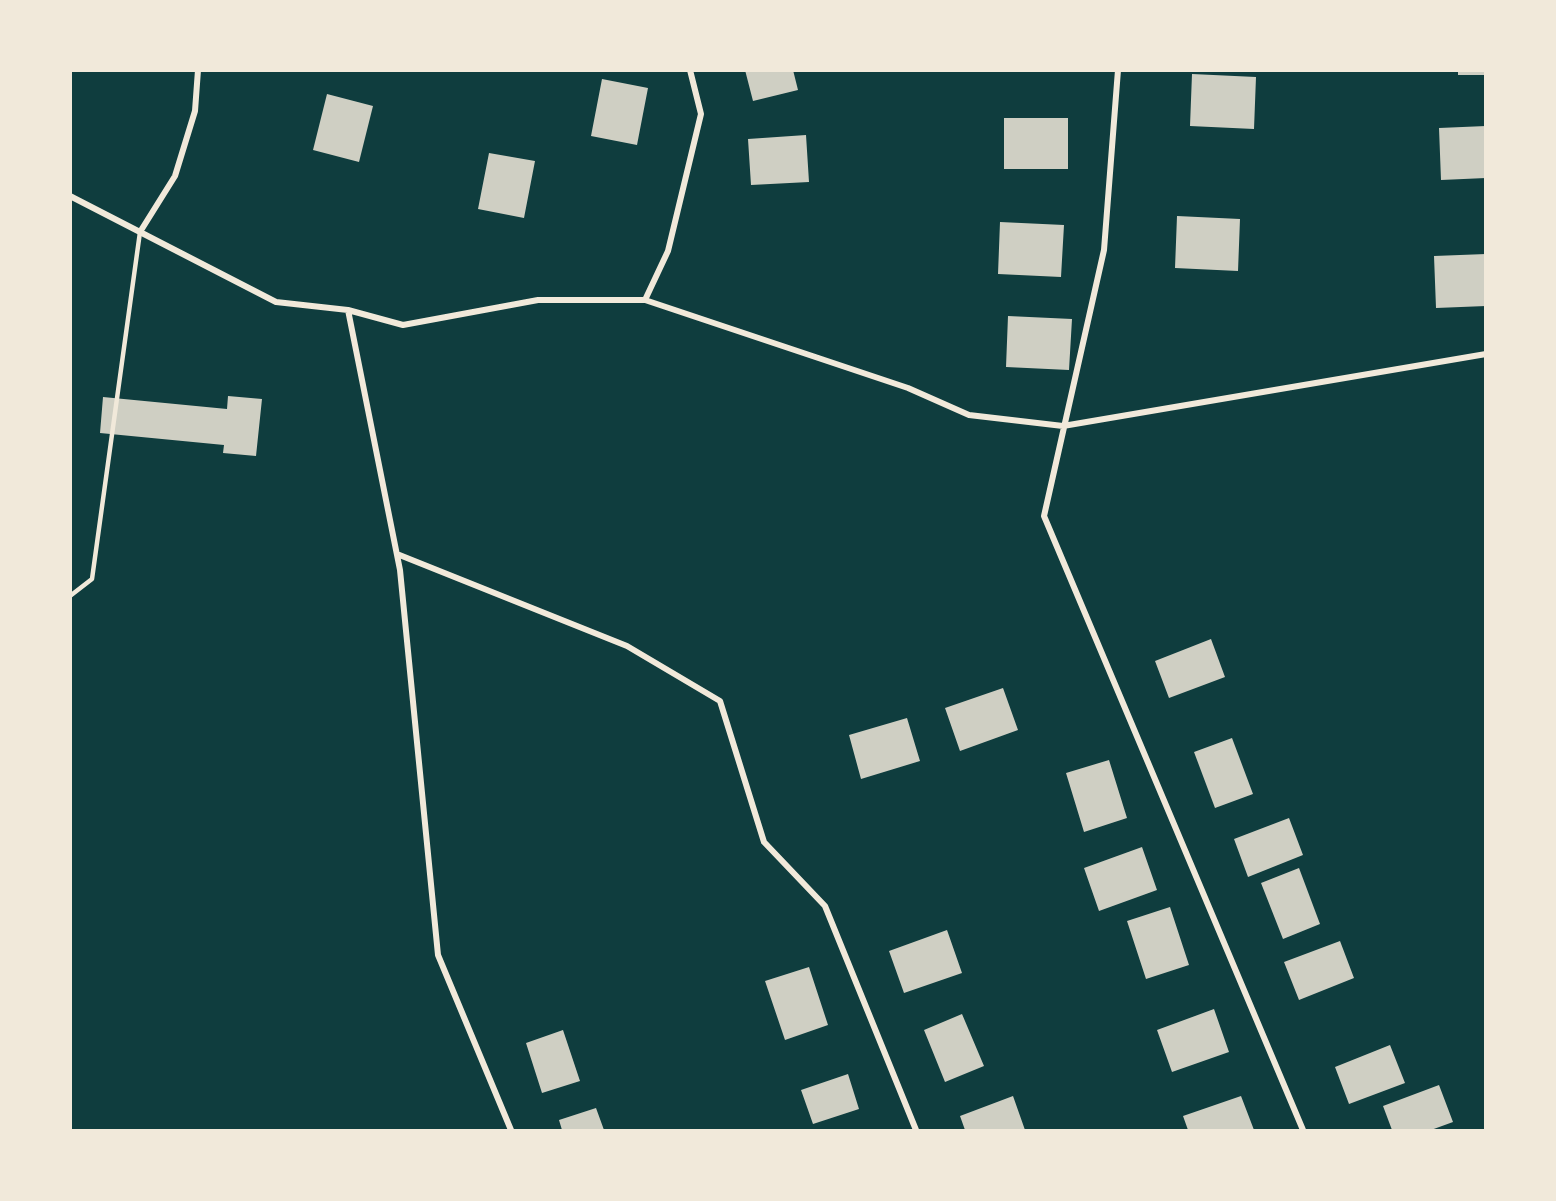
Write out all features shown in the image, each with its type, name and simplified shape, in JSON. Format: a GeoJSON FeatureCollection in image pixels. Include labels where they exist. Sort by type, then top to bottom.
{"type":"FeatureCollection","features":[{"type":"Feature","properties":{"kind":"street"},"geometry":{"type":"LineString","coordinates":[[140,232],[175,177],[195,111],[198,70]]}},
{"type":"Feature","properties":{"kind":"street"},"geometry":{"type":"LineString","coordinates":[[645,300],[668,251],[701,114],[690,70]]}},
{"type":"Feature","properties":{"kind":"street"},"geometry":{"type":"LineString","coordinates":[[1118,70],[1104,250],[1044,516],[1303,1131]]}},
{"type":"Feature","properties":{"kind":"street"},"geometry":{"type":"LineString","coordinates":[[70,196],[276,302],[348,310],[403,325],[538,300],[645,300],[908,388],[969,415],[1063,426],[1485,354]]}},
{"type":"Feature","properties":{"kind":"street"},"geometry":{"type":"LineString","coordinates":[[348,310],[397,554],[438,955],[511,1131]]}},
{"type":"Feature","properties":{"kind":"street"},"geometry":{"type":"LineString","coordinates":[[397,554],[627,646],[720,701],[764,843],[825,906],[916,1131]]}},
{"type":"Feature","properties":{"kind":"lane"},"geometry":{"type":"LineString","coordinates":[[70,596],[92,579],[140,232]]}},
{"type":"Feature","properties":{"kind":"building"},"geometry":{"type":"Polygon","coordinates":[[[745,70],[793,70],[798,90],[753,101],[745,70]]]}},
{"type":"Feature","properties":{"kind":"building"},"geometry":{"type":"Polygon","coordinates":[[[1458,70],[1486,70],[1486,75],[1458,75],[1458,70]]]}},
{"type":"Feature","properties":{"kind":"building"},"geometry":{"type":"Polygon","coordinates":[[[1192,74],[1256,77],[1254,129],[1190,126],[1192,74]]]}},
{"type":"Feature","properties":{"kind":"building"},"geometry":{"type":"Polygon","coordinates":[[[602,79],[648,88],[637,145],[591,136],[602,79]]]}},
{"type":"Feature","properties":{"kind":"building"},"geometry":{"type":"Polygon","coordinates":[[[327,94],[373,106],[359,162],[313,150],[327,94]]]}},
{"type":"Feature","properties":{"kind":"building"},"geometry":{"type":"Polygon","coordinates":[[[1004,118],[1068,118],[1068,169],[1004,169],[1004,118]]]}},
{"type":"Feature","properties":{"kind":"building"},"geometry":{"type":"Polygon","coordinates":[[[1486,126],[1486,178],[1441,180],[1439,128],[1486,126]]]}},
{"type":"Feature","properties":{"kind":"building"},"geometry":{"type":"Polygon","coordinates":[[[806,135],[809,182],[751,185],[748,139],[806,135]]]}},
{"type":"Feature","properties":{"kind":"building"},"geometry":{"type":"Polygon","coordinates":[[[489,153],[535,161],[524,218],[478,209],[489,153]]]}},
{"type":"Feature","properties":{"kind":"building"},"geometry":{"type":"Polygon","coordinates":[[[1177,216],[1240,219],[1238,271],[1175,268],[1177,216]]]}},
{"type":"Feature","properties":{"kind":"building"},"geometry":{"type":"Polygon","coordinates":[[[1000,222],[1064,225],[1061,277],[998,274],[1000,222]]]}},
{"type":"Feature","properties":{"kind":"building"},"geometry":{"type":"Polygon","coordinates":[[[1486,254],[1486,306],[1436,308],[1434,256],[1486,254]]]}},
{"type":"Feature","properties":{"kind":"building"},"geometry":{"type":"Polygon","coordinates":[[[1008,316],[1072,319],[1069,370],[1006,367],[1008,316]]]}},
{"type":"Feature","properties":{"kind":"building"},"geometry":{"type":"Polygon","coordinates":[[[228,396],[262,399],[256,456],[223,453],[224,445],[100,433],[103,397],[227,409],[228,396]]]}},
{"type":"Feature","properties":{"kind":"building"},"geometry":{"type":"Polygon","coordinates":[[[1211,639],[1225,677],[1169,698],[1155,661],[1211,639]]]}},
{"type":"Feature","properties":{"kind":"building"},"geometry":{"type":"Polygon","coordinates":[[[1003,688],[1018,730],[960,751],[945,708],[1003,688]]]}},
{"type":"Feature","properties":{"kind":"building"},"geometry":{"type":"Polygon","coordinates":[[[907,718],[920,761],[861,779],[849,735],[907,718]]]}},
{"type":"Feature","properties":{"kind":"building"},"geometry":{"type":"Polygon","coordinates":[[[1232,738],[1253,794],[1215,808],[1194,752],[1232,738]]]}},
{"type":"Feature","properties":{"kind":"building"},"geometry":{"type":"Polygon","coordinates":[[[1109,760],[1127,818],[1084,832],[1066,773],[1109,760]]]}},
{"type":"Feature","properties":{"kind":"building"},"geometry":{"type":"Polygon","coordinates":[[[1289,818],[1303,855],[1248,877],[1234,839],[1289,818]]]}},
{"type":"Feature","properties":{"kind":"building"},"geometry":{"type":"Polygon","coordinates":[[[1142,847],[1157,890],[1099,911],[1084,868],[1142,847]]]}},
{"type":"Feature","properties":{"kind":"building"},"geometry":{"type":"Polygon","coordinates":[[[1299,868],[1320,924],[1283,939],[1261,883],[1299,868]]]}},
{"type":"Feature","properties":{"kind":"building"},"geometry":{"type":"Polygon","coordinates":[[[1170,907],[1189,965],[1146,979],[1127,921],[1170,907]]]}},
{"type":"Feature","properties":{"kind":"building"},"geometry":{"type":"Polygon","coordinates":[[[947,930],[962,973],[904,993],[889,951],[947,930]]]}},
{"type":"Feature","properties":{"kind":"building"},"geometry":{"type":"Polygon","coordinates":[[[1340,941],[1354,978],[1299,1000],[1284,962],[1340,941]]]}},
{"type":"Feature","properties":{"kind":"building"},"geometry":{"type":"Polygon","coordinates":[[[809,967],[828,1025],[785,1040],[765,981],[809,967]]]}},
{"type":"Feature","properties":{"kind":"building"},"geometry":{"type":"Polygon","coordinates":[[[1214,1009],[1229,1052],[1172,1072],[1157,1030],[1214,1009]]]}},
{"type":"Feature","properties":{"kind":"building"},"geometry":{"type":"Polygon","coordinates":[[[962,1014],[984,1066],[945,1082],[924,1030],[962,1014]]]}},
{"type":"Feature","properties":{"kind":"building"},"geometry":{"type":"Polygon","coordinates":[[[563,1030],[580,1081],[542,1093],[526,1043],[563,1030]]]}},
{"type":"Feature","properties":{"kind":"building"},"geometry":{"type":"Polygon","coordinates":[[[1390,1045],[1405,1083],[1349,1104],[1335,1067],[1390,1045]]]}},
{"type":"Feature","properties":{"kind":"building"},"geometry":{"type":"Polygon","coordinates":[[[848,1074],[859,1109],[813,1124],[801,1090],[848,1074]]]}},
{"type":"Feature","properties":{"kind":"building"},"geometry":{"type":"Polygon","coordinates":[[[1439,1085],[1453,1122],[1431,1130],[1392,1130],[1383,1106],[1439,1085]]]}},
{"type":"Feature","properties":{"kind":"building"},"geometry":{"type":"Polygon","coordinates":[[[1013,1096],[1025,1130],[965,1130],[960,1116],[1013,1096]]]}},
{"type":"Feature","properties":{"kind":"building"},"geometry":{"type":"Polygon","coordinates":[[[1241,1096],[1254,1130],[1188,1130],[1183,1116],[1241,1096]]]}},
{"type":"Feature","properties":{"kind":"building"},"geometry":{"type":"Polygon","coordinates":[[[596,1108],[604,1130],[562,1130],[559,1120],[596,1108]]]}}]}
